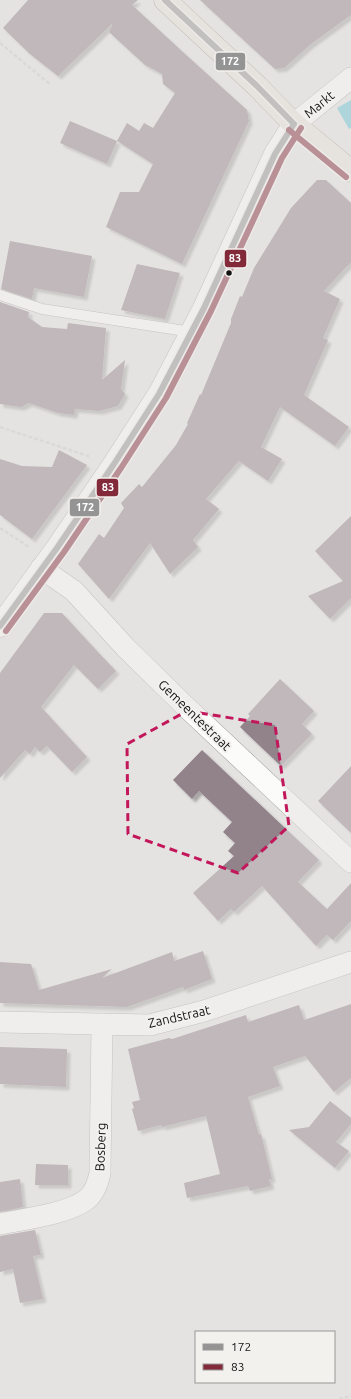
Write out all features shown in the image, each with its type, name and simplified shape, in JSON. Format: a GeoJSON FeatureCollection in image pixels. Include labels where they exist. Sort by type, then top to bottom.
{"type":"FeatureCollection","features":[{"type":"Feature","properties":{"kind":"main road"},"geometry":{"type":"LineString","coordinates":[[165,0],[257,86],[294,124],[351,171]]}},
{"type":"Feature","properties":{"kind":"main road","name":"Markt"},"geometry":{"type":"LineString","coordinates":[[0,626],[114,464],[159,394],[193,332],[275,154],[294,124]]}},
{"type":"Feature","properties":{"kind":"street","name":"Markt"},"geometry":{"type":"LineString","coordinates":[[294,124],[351,78]]}},
{"type":"Feature","properties":{"kind":"street","name":"Gemeentestraat"},"geometry":{"type":"LineString","coordinates":[[44,564],[74,591],[125,647],[183,704],[351,862]]}},
{"type":"Feature","properties":{"kind":"street","name":"Zandstraat"},"geometry":{"type":"LineString","coordinates":[[0,1022],[150,1025],[204,1011],[351,962]]}},
{"type":"Feature","properties":{"kind":"street","name":"Bosberg"},"geometry":{"type":"LineString","coordinates":[[0,1224],[63,1211],[87,1200],[98,1184],[100,1173],[102,1024]]}},
{"type":"Feature","properties":{"kind":"lane"},"geometry":{"type":"LineString","coordinates":[[0,295],[42,310],[193,332]]}},
{"type":"Feature","properties":{"kind":"path"},"geometry":{"type":"LineString","coordinates":[[0,43],[51,85]]}},
{"type":"Feature","properties":{"kind":"path"},"geometry":{"type":"LineString","coordinates":[[0,427],[114,464]]}},
{"type":"Feature","properties":{"kind":"path"},"geometry":{"type":"LineString","coordinates":[[0,528],[44,564]]}},
{"type":"Feature","properties":{"kind":"path"},"geometry":{"type":"LineString","coordinates":[[339,1399],[351,1396]]}},
{"type":"Feature","properties":{"kind":"highlighted area"},"geometry":{"type":"Polygon","coordinates":[[[187,711],[275,725],[289,826],[238,873],[128,834],[127,744],[187,711]]]}},
{"type":"Feature","properties":{"kind":"water"},"geometry":{"type":"Polygon","coordinates":[[[351,100],[351,128],[349,129],[337,108],[351,100]]]}},
{"type":"Feature","properties":{"kind":"building"},"geometry":{"type":"Polygon","coordinates":[[[28,0],[138,0],[132,5],[247,110],[249,121],[182,264],[106,227],[120,192],[139,192],[153,164],[117,141],[127,123],[139,131],[144,123],[153,128],[175,93],[163,84],[162,74],[145,65],[109,32],[113,23],[58,76],[30,54],[3,28],[28,0]]]}},
{"type":"Feature","properties":{"kind":"building"},"geometry":{"type":"Polygon","coordinates":[[[200,0],[351,0],[351,15],[311,44],[284,68],[275,69],[200,0]]]}},
{"type":"Feature","properties":{"kind":"building"},"geometry":{"type":"Polygon","coordinates":[[[70,121],[117,141],[107,164],[60,143],[70,121]]]}},
{"type":"Feature","properties":{"kind":"building"},"geometry":{"type":"Polygon","coordinates":[[[317,180],[326,180],[351,203],[351,262],[324,291],[340,299],[323,338],[328,340],[304,395],[349,427],[335,446],[280,407],[261,447],[282,459],[268,481],[239,461],[206,499],[219,509],[193,540],[198,547],[170,574],[150,543],[109,599],[78,564],[99,534],[104,538],[124,508],[121,503],[139,484],[142,487],[176,445],[188,424],[187,423],[200,394],[201,395],[231,323],[231,319],[240,296],[242,297],[254,268],[291,208],[317,180]]]}},
{"type":"Feature","properties":{"kind":"building"},"geometry":{"type":"Polygon","coordinates":[[[10,241],[92,256],[84,297],[34,288],[32,299],[1,289],[10,241]]]}},
{"type":"Feature","properties":{"kind":"building"},"geometry":{"type":"Polygon","coordinates":[[[137,264],[180,273],[165,319],[121,310],[137,264]]]}},
{"type":"Feature","properties":{"kind":"building"},"geometry":{"type":"Polygon","coordinates":[[[0,302],[29,312],[28,317],[42,327],[67,329],[68,323],[106,328],[102,380],[125,360],[121,389],[125,394],[118,406],[99,411],[75,409],[74,415],[58,413],[29,403],[21,407],[0,404],[0,302]]]}},
{"type":"Feature","properties":{"kind":"building"},"geometry":{"type":"Polygon","coordinates":[[[59,450],[87,465],[32,539],[0,515],[0,459],[22,466],[52,467],[59,450]]]}},
{"type":"Feature","properties":{"kind":"building"},"geometry":{"type":"Polygon","coordinates":[[[351,516],[351,598],[330,619],[308,596],[343,581],[315,551],[351,516]]]}},
{"type":"Feature","properties":{"kind":"building"},"geometry":{"type":"Polygon","coordinates":[[[44,613],[62,613],[116,671],[98,689],[74,665],[41,707],[87,757],[72,772],[47,746],[40,752],[35,747],[30,754],[25,750],[0,778],[0,673],[44,613]]]}},
{"type":"Feature","properties":{"kind":"building"},"geometry":{"type":"Polygon","coordinates":[[[280,679],[314,711],[302,724],[312,734],[281,766],[240,727],[250,716],[248,714],[280,679]]]}},
{"type":"Feature","properties":{"kind":"building"},"geometry":{"type":"Polygon","coordinates":[[[202,750],[319,860],[298,882],[327,909],[351,883],[351,921],[333,940],[327,935],[316,946],[262,886],[234,912],[231,909],[218,921],[193,893],[234,856],[228,851],[235,843],[223,832],[232,822],[199,791],[192,799],[173,780],[202,750]]]}},
{"type":"Feature","properties":{"kind":"building"},"geometry":{"type":"Polygon","coordinates":[[[351,766],[351,833],[318,801],[351,766]]]}},
{"type":"Feature","properties":{"kind":"building"},"geometry":{"type":"Polygon","coordinates":[[[203,951],[212,979],[184,990],[183,987],[127,1007],[0,1003],[0,962],[31,964],[39,990],[112,969],[102,978],[172,952],[174,961],[203,951]]]}},
{"type":"Feature","properties":{"kind":"building"},"geometry":{"type":"Polygon","coordinates":[[[351,1004],[351,1078],[334,1092],[305,1056],[273,1067],[280,1086],[248,1097],[259,1135],[261,1134],[272,1179],[269,1179],[271,1186],[250,1191],[248,1186],[187,1198],[184,1183],[220,1174],[206,1116],[162,1127],[161,1125],[138,1131],[132,1109],[134,1108],[132,1102],[140,1100],[128,1049],[169,1038],[172,1039],[246,1015],[248,1022],[299,1005],[304,1020],[351,1004]]]}},
{"type":"Feature","properties":{"kind":"building"},"geometry":{"type":"Polygon","coordinates":[[[0,1047],[67,1049],[66,1087],[0,1084],[0,1047]]]}},
{"type":"Feature","properties":{"kind":"building"},"geometry":{"type":"Polygon","coordinates":[[[330,1101],[351,1118],[351,1124],[336,1142],[349,1151],[335,1168],[289,1130],[309,1127],[330,1101]]]}},
{"type":"Feature","properties":{"kind":"building"},"geometry":{"type":"Polygon","coordinates":[[[36,1164],[68,1165],[68,1185],[35,1185],[36,1164]]]}},
{"type":"Feature","properties":{"kind":"building"},"geometry":{"type":"Polygon","coordinates":[[[20,1179],[23,1207],[0,1212],[0,1182],[20,1179]]]}},
{"type":"Feature","properties":{"kind":"building"},"geometry":{"type":"Polygon","coordinates":[[[35,1230],[41,1255],[33,1256],[43,1299],[20,1303],[13,1269],[0,1272],[0,1236],[35,1230]]]}},
{"type":"Feature","properties":{"kind":"transit line","name":"172"},"geometry":{"type":"LineString","coordinates":[[165,0],[257,86],[294,124]]}},
{"type":"Feature","properties":{"kind":"transit line","name":"172"},"geometry":{"type":"LineString","coordinates":[[0,626],[57,548],[159,394],[204,308],[275,154],[294,124]]}},
{"type":"Feature","properties":{"kind":"transit line","name":"83"},"geometry":{"type":"LineString","coordinates":[[6,631],[64,552],[166,398],[211,311],[282,158],[301,128]]}},
{"type":"Feature","properties":{"kind":"transit line","name":"83"},"geometry":{"type":"LineString","coordinates":[[289,130],[346,177]]}}]}
